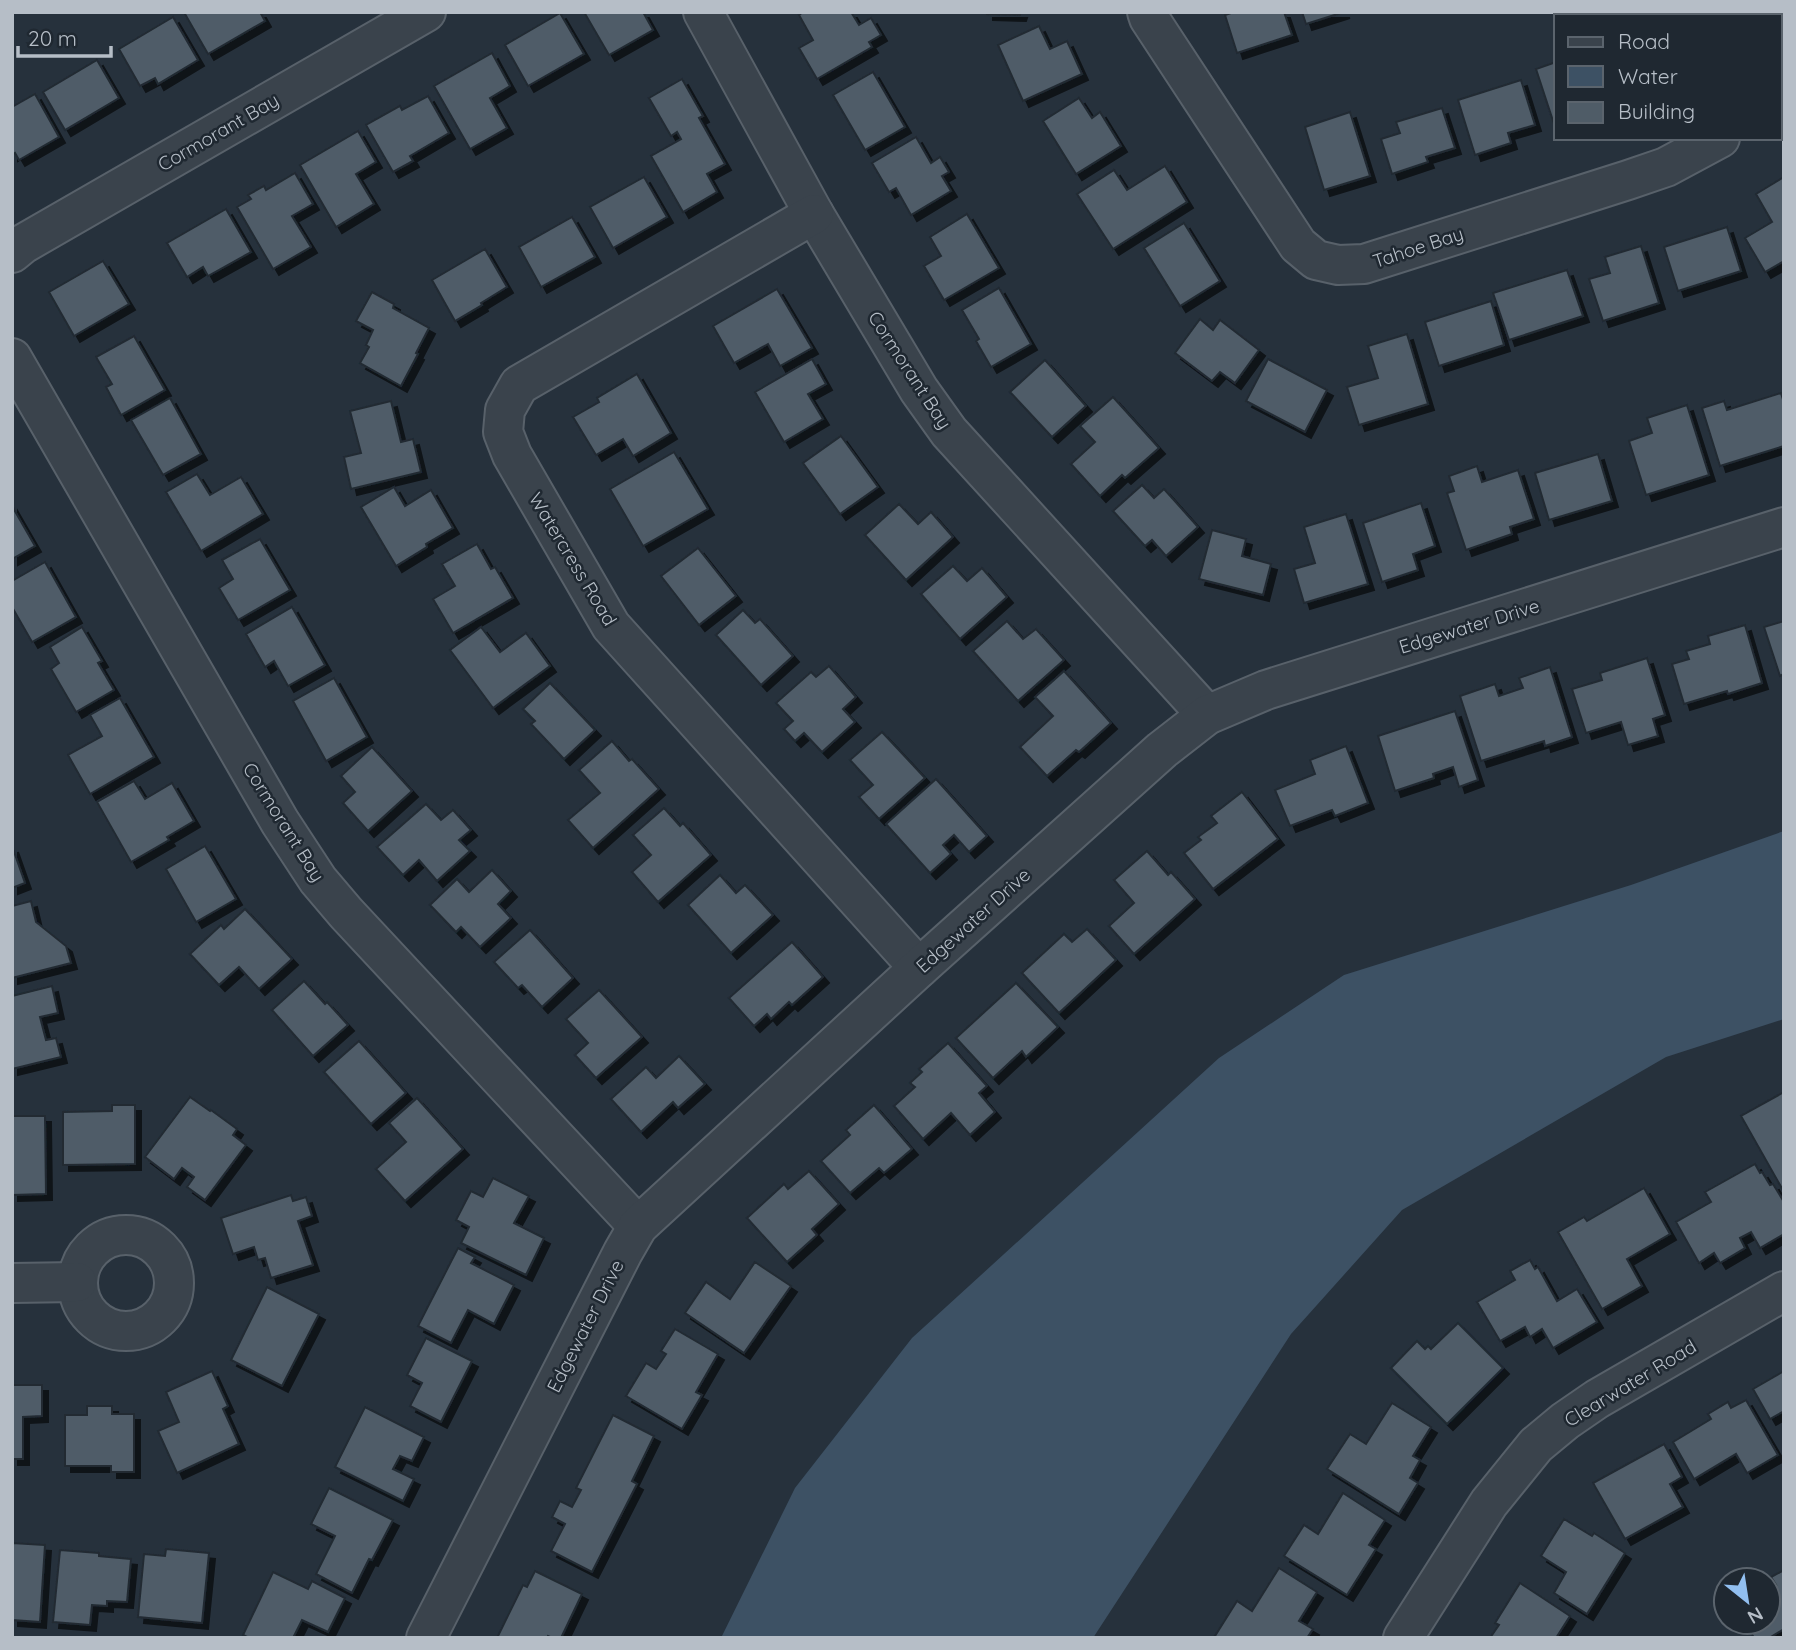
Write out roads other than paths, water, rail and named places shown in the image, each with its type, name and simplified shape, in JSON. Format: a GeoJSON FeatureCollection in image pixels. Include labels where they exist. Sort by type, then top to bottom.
{"type":"FeatureCollection","features":[{"type":"Feature","properties":{"kind":"street","name":"Cormorant Bay"},"geometry":{"type":"LineString","coordinates":[[12,253],[34,237],[426,12]]}},
{"type":"Feature","properties":{"kind":"street","name":"Cormorant Bay"},"geometry":{"type":"LineString","coordinates":[[703,12],[814,214],[919,390],[949,432],[1207,715]]}},
{"type":"Feature","properties":{"kind":"street","name":"Tahoe Bay"},"geometry":{"type":"LineString","coordinates":[[1147,12],[1298,245],[1316,260],[1338,265],[1364,264],[1628,180],[1666,167],[1716,140]]}},
{"type":"Feature","properties":{"kind":"street","name":"Watercress Road"},"geometry":{"type":"LineString","coordinates":[[814,214],[519,385],[505,410],[503,432],[512,455],[611,626],[919,968]]}},
{"type":"Feature","properties":{"kind":"street","name":"Cormorant Bay"},"geometry":{"type":"LineString","coordinates":[[12,358],[273,810],[318,880],[638,1226]]}},
{"type":"Feature","properties":{"kind":"street","name":"Edgewater Drive"},"geometry":{"type":"LineString","coordinates":[[426,1638],[638,1226],[1162,750],[1207,715],[1266,690],[1784,527]]}},
{"type":"Feature","properties":{"kind":"street"},"geometry":{"type":"LineString","coordinates":[[12,1283],[77,1282]]}},
{"type":"Feature","properties":{"kind":"street","name":"Clearwater Road"},"geometry":{"type":"LineString","coordinates":[[1403,1638],[1489,1503],[1536,1445],[1597,1399],[1784,1291]]}},
{"type":"Feature","properties":{"kind":"water"},"geometry":{"type":"Polygon","coordinates":[[[1784,831],[1784,1019],[1666,1057],[1402,1210],[1291,1334],[1093,1638],[721,1638],[795,1488],[912,1338],[1219,1058],[1344,975],[1631,885],[1784,831]]]}}]}
